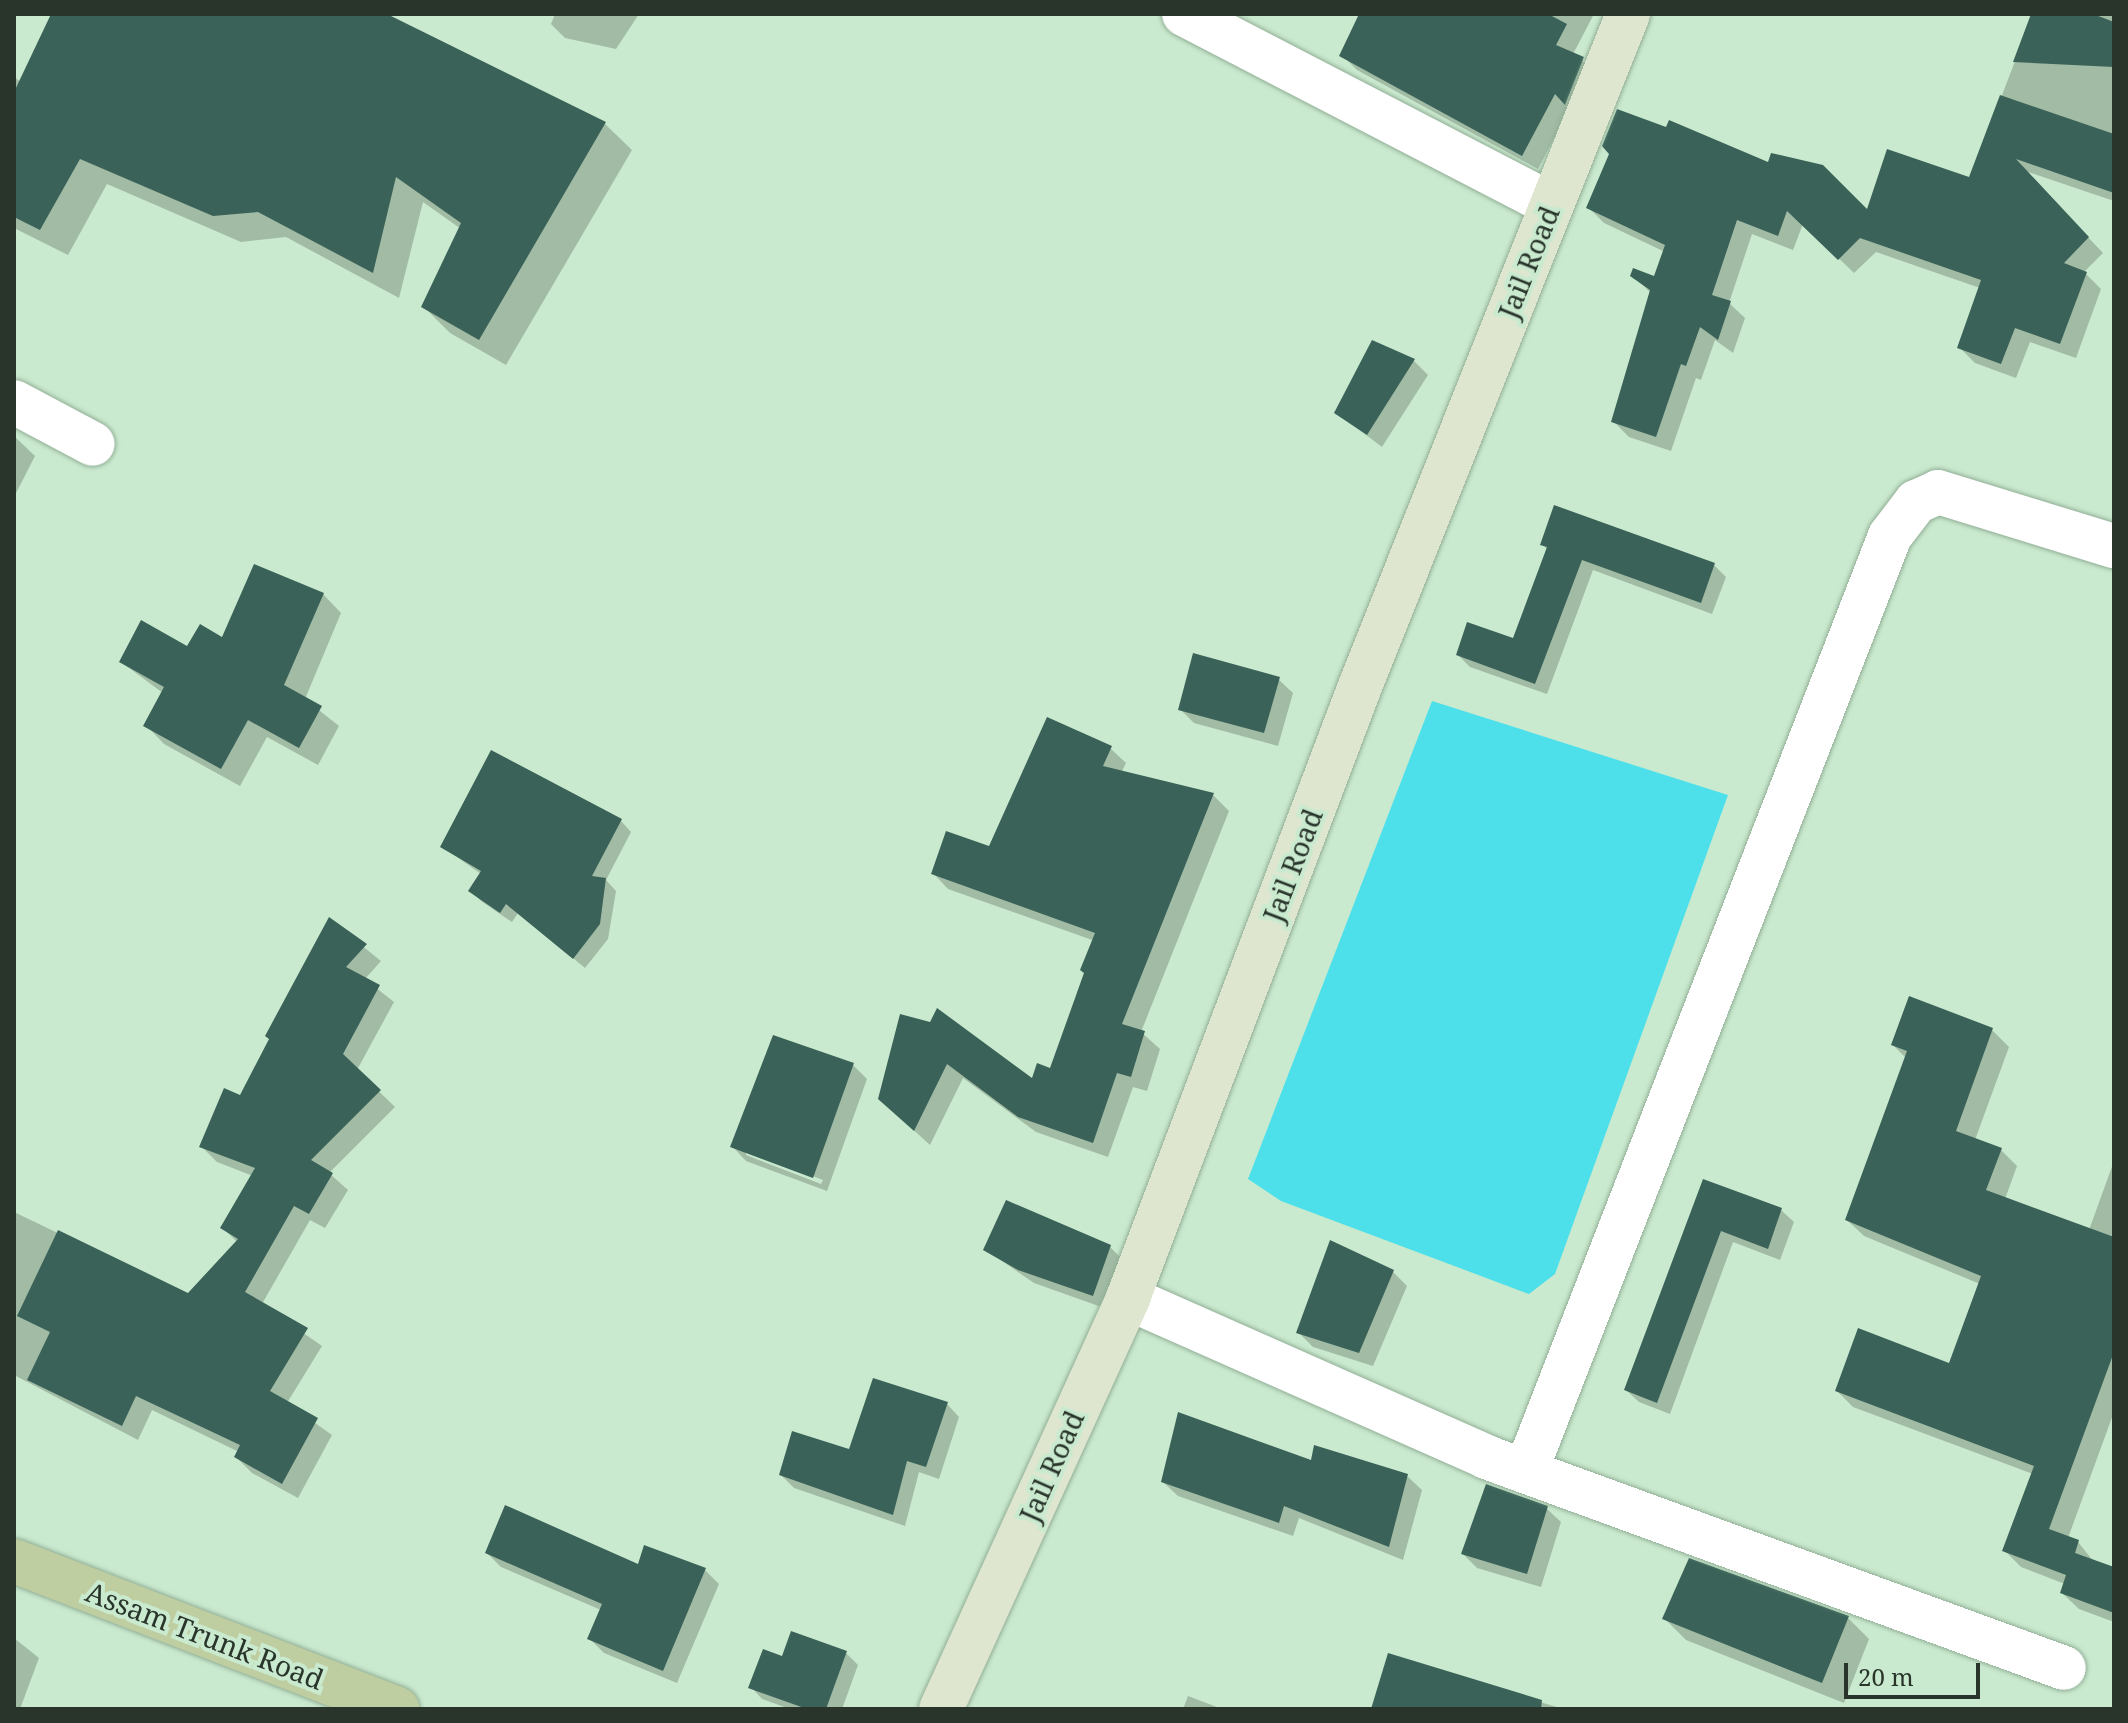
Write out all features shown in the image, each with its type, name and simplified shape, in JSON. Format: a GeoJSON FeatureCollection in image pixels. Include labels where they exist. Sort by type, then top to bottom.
{"type":"FeatureCollection","features":[{"type":"Feature","properties":{"kind":"main road","name":"Assam Trunk Road"},"geometry":{"type":"LineString","coordinates":[[14,1561],[397,1709]]}},
{"type":"Feature","properties":{"kind":"street"},"geometry":{"type":"LineString","coordinates":[[1184,14],[1551,204]]}},
{"type":"Feature","properties":{"kind":"street","name":"Jail Road"},"geometry":{"type":"LineString","coordinates":[[941,1709],[1128,1298],[1359,689],[1628,14]]}},
{"type":"Feature","properties":{"kind":"street"},"geometry":{"type":"LineString","coordinates":[[14,402],[93,444]]}},
{"type":"Feature","properties":{"kind":"street"},"geometry":{"type":"LineString","coordinates":[[1526,1471],[1890,536],[1916,502],[1938,492],[2114,546]]}},
{"type":"Feature","properties":{"kind":"street"},"geometry":{"type":"LineString","coordinates":[[1128,1298],[1526,1471],[2064,1668]]}},
{"type":"Feature","properties":{"kind":"water"},"geometry":{"type":"Polygon","coordinates":[[[1432,701],[1728,795],[1555,1274],[1529,1294],[1281,1201],[1248,1179],[1432,701]]]}},
{"type":"Feature","properties":{"kind":"building"},"geometry":{"type":"Polygon","coordinates":[[[51,14],[387,14],[606,122],[479,340],[421,307],[461,223],[396,177],[373,273],[258,212],[213,216],[80,159],[40,230],[14,217],[14,92],[51,14]]]}},
{"type":"Feature","properties":{"kind":"building"},"geometry":{"type":"Polygon","coordinates":[[[1359,14],[1548,14],[1567,24],[1556,45],[1584,57],[1565,105],[1555,94],[1522,156],[1339,56],[1359,14]]]}},
{"type":"Feature","properties":{"kind":"building"},"geometry":{"type":"Polygon","coordinates":[[[2031,14],[2093,14],[2114,22],[2114,67],[2013,62],[2031,14]]]}},
{"type":"Feature","properties":{"kind":"building"},"geometry":{"type":"Polygon","coordinates":[[[2000,95],[2114,134],[2114,193],[2016,159],[2089,237],[2064,263],[2087,272],[2060,344],[2015,328],[2001,364],[1957,348],[1981,280],[1860,238],[1838,260],[1787,211],[1778,236],[1737,220],[1712,295],[1731,301],[1718,340],[1700,327],[1686,366],[1681,364],[1656,437],[1611,422],[1650,290],[1630,276],[1633,268],[1654,276],[1665,245],[1586,208],[1609,154],[1602,146],[1617,109],[1666,127],[1669,120],[1768,162],[1771,153],[1823,165],[1867,209],[1887,149],[1969,177],[2000,95]]]}},
{"type":"Feature","properties":{"kind":"building"},"geometry":{"type":"Polygon","coordinates":[[[1372,340],[1415,359],[1367,435],[1334,413],[1372,340]]]}},
{"type":"Feature","properties":{"kind":"building"},"geometry":{"type":"Polygon","coordinates":[[[1554,505],[1715,563],[1701,603],[1582,560],[1535,684],[1456,655],[1467,622],[1513,638],[1547,547],[1540,545],[1554,505]]]}},
{"type":"Feature","properties":{"kind":"building"},"geometry":{"type":"Polygon","coordinates":[[[254,564],[324,593],[284,685],[322,706],[299,748],[248,720],[221,769],[143,726],[164,687],[119,662],[141,620],[187,646],[200,624],[222,637],[254,564]]]}},
{"type":"Feature","properties":{"kind":"building"},"geometry":{"type":"Polygon","coordinates":[[[1193,653],[1280,677],[1264,733],[1178,710],[1193,653]]]}},
{"type":"Feature","properties":{"kind":"building"},"geometry":{"type":"Polygon","coordinates":[[[1047,717],[1112,746],[1103,766],[1214,793],[1122,1024],[1145,1031],[1131,1077],[1117,1073],[1093,1143],[1018,1117],[947,1064],[914,1131],[878,1099],[900,1014],[930,1022],[937,1008],[1032,1078],[1037,1063],[1050,1068],[1084,973],[1080,970],[1095,933],[931,874],[946,831],[989,846],[1047,717]]]}},
{"type":"Feature","properties":{"kind":"building"},"geometry":{"type":"Polygon","coordinates":[[[491,750],[622,819],[592,876],[606,878],[600,924],[573,959],[506,904],[500,913],[468,891],[481,871],[440,847],[491,750]]]}},
{"type":"Feature","properties":{"kind":"building"},"geometry":{"type":"Polygon","coordinates":[[[329,917],[367,944],[346,967],[380,985],[343,1054],[381,1090],[311,1160],[333,1173],[309,1214],[294,1206],[245,1292],[308,1328],[270,1391],[318,1418],[282,1484],[234,1457],[240,1445],[136,1396],[122,1426],[27,1380],[50,1332],[17,1316],[58,1230],[188,1293],[238,1239],[220,1228],[255,1168],[199,1147],[224,1088],[240,1095],[269,1039],[265,1036],[329,917]]]}},
{"type":"Feature","properties":{"kind":"building"},"geometry":{"type":"Polygon","coordinates":[[[1909,996],[1993,1028],[1956,1131],[2002,1148],[1986,1190],[2114,1237],[2114,1352],[2049,1529],[2079,1540],[2075,1553],[2114,1567],[2114,1613],[2060,1593],[2066,1575],[2002,1551],[2034,1466],[1835,1391],[1858,1328],[1949,1363],[1981,1276],[1845,1220],[1907,1051],[1891,1045],[1909,996]]]}},
{"type":"Feature","properties":{"kind":"building"},"geometry":{"type":"Polygon","coordinates":[[[773,1035],[854,1063],[813,1178],[730,1147],[773,1035]]]}},
{"type":"Feature","properties":{"kind":"building"},"geometry":{"type":"Polygon","coordinates":[[[1703,1179],[1782,1208],[1768,1249],[1721,1231],[1657,1403],[1624,1390],[1703,1179]]]}},
{"type":"Feature","properties":{"kind":"building"},"geometry":{"type":"Polygon","coordinates":[[[1006,1200],[1111,1245],[1093,1296],[1018,1270],[983,1250],[1006,1200]]]}},
{"type":"Feature","properties":{"kind":"building"},"geometry":{"type":"Polygon","coordinates":[[[1330,1240],[1394,1270],[1359,1353],[1296,1333],[1330,1240]]]}},
{"type":"Feature","properties":{"kind":"building"},"geometry":{"type":"Polygon","coordinates":[[[873,1378],[948,1402],[926,1467],[907,1461],[893,1515],[779,1475],[792,1431],[849,1449],[873,1378]]]}},
{"type":"Feature","properties":{"kind":"building"},"geometry":{"type":"Polygon","coordinates":[[[1178,1412],[1311,1460],[1314,1445],[1408,1474],[1389,1547],[1284,1506],[1279,1523],[1161,1482],[1178,1412]]]}},
{"type":"Feature","properties":{"kind":"building"},"geometry":{"type":"Polygon","coordinates":[[[1486,1484],[1548,1506],[1527,1574],[1461,1554],[1486,1484]]]}},
{"type":"Feature","properties":{"kind":"building"},"geometry":{"type":"Polygon","coordinates":[[[505,1505],[638,1564],[644,1545],[706,1568],[663,1671],[587,1639],[602,1604],[485,1553],[505,1505]]]}},
{"type":"Feature","properties":{"kind":"building"},"geometry":{"type":"Polygon","coordinates":[[[1689,1558],[1849,1616],[1822,1683],[1662,1619],[1689,1558]]]}},
{"type":"Feature","properties":{"kind":"building"},"geometry":{"type":"Polygon","coordinates":[[[791,1631],[847,1651],[826,1709],[807,1709],[748,1688],[763,1649],[782,1656],[791,1631]]]}},
{"type":"Feature","properties":{"kind":"building"},"geometry":{"type":"Polygon","coordinates":[[[1388,1653],[1542,1700],[1541,1709],[1371,1709],[1388,1653]]]}}]}
